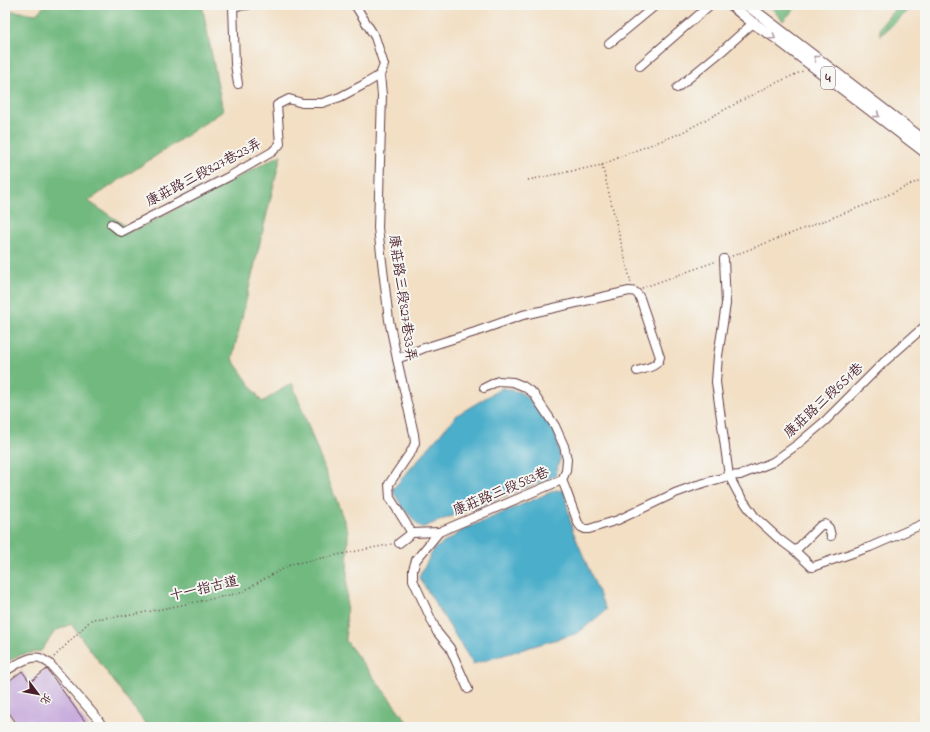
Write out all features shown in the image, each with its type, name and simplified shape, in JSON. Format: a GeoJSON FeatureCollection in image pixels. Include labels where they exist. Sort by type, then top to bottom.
{"type":"FeatureCollection","features":[{"type":"Feature","properties":{"kind":"main road","name":"4"},"geometry":{"type":"LineString","coordinates":[[731,5],[925,152]]}},
{"type":"Feature","properties":{"kind":"main road","name":"4"},"geometry":{"type":"LineString","coordinates":[[747,5],[925,141]]}},
{"type":"Feature","properties":{"kind":"street"},"geometry":{"type":"LineString","coordinates":[[238,84],[235,64],[233,6],[248,5]]}},
{"type":"Feature","properties":{"kind":"street","name":"康莊路三段827巷33弄"},"geometry":{"type":"LineString","coordinates":[[355,5],[375,37],[384,65],[380,74],[382,95],[378,228],[389,320],[415,443],[412,450],[389,484],[390,498],[412,533]]}},
{"type":"Feature","properties":{"kind":"street"},"geometry":{"type":"LineString","coordinates":[[640,66],[710,5]]}},
{"type":"Feature","properties":{"kind":"street"},"geometry":{"type":"LineString","coordinates":[[609,44],[651,6]]}},
{"type":"Feature","properties":{"kind":"street"},"geometry":{"type":"LineString","coordinates":[[677,88],[722,51],[753,22]]}},
{"type":"Feature","properties":{"kind":"street","name":"康莊路三段827巷23弄"},"geometry":{"type":"LineString","coordinates":[[111,224],[121,232],[230,176],[272,152],[280,144],[277,105],[289,99],[302,103],[322,103],[340,97],[380,74]]}},
{"type":"Feature","properties":{"kind":"street"},"geometry":{"type":"LineString","coordinates":[[724,259],[726,304],[718,356],[716,382],[729,476],[738,493],[755,517],[779,539],[796,551],[812,567],[870,547],[925,523]]}},
{"type":"Feature","properties":{"kind":"street"},"geometry":{"type":"LineString","coordinates":[[397,359],[424,348],[523,315],[633,291],[637,293],[640,298],[660,357],[659,362],[656,365],[637,371]]}},
{"type":"Feature","properties":{"kind":"street","name":"康莊路三段651巷"},"geometry":{"type":"LineString","coordinates":[[729,476],[740,475],[773,462],[798,444],[825,421],[884,362],[925,326]]}},
{"type":"Feature","properties":{"kind":"street"},"geometry":{"type":"LineString","coordinates":[[484,388],[498,381],[513,382],[523,386],[533,393],[555,426],[564,446],[567,459],[566,470],[562,480]]}},
{"type":"Feature","properties":{"kind":"street","name":"康莊路三段583巷"},"geometry":{"type":"LineString","coordinates":[[468,689],[450,648],[437,632],[413,580],[413,570],[416,560],[439,532],[562,480],[578,523],[581,528],[589,529],[618,520],[675,492],[729,476]]}},
{"type":"Feature","properties":{"kind":"street"},"geometry":{"type":"LineString","coordinates":[[796,551],[820,526],[825,524],[829,528],[831,536]]}},
{"type":"Feature","properties":{"kind":"street"},"geometry":{"type":"LineString","coordinates":[[399,543],[412,533],[439,532]]}},
{"type":"Feature","properties":{"kind":"street"},"geometry":{"type":"LineString","coordinates":[[5,671],[23,661],[33,658],[41,658],[49,663],[97,718],[103,727]]}},
{"type":"Feature","properties":{"kind":"path"},"geometry":{"type":"LineString","coordinates":[[528,180],[602,165],[679,134],[769,86],[813,67]]}},
{"type":"Feature","properties":{"kind":"path"},"geometry":{"type":"LineString","coordinates":[[602,165],[633,291],[724,259],[868,204],[925,178]]}},
{"type":"Feature","properties":{"kind":"path","name":"十一指古道"},"geometry":{"type":"LineString","coordinates":[[49,663],[92,619],[132,614],[240,593],[292,564],[399,543]]}},
{"type":"Feature","properties":{"kind":"green space"},"geometry":{"type":"Polygon","coordinates":[[[45,5],[202,5],[223,111],[88,201],[133,231],[281,155],[232,359],[262,402],[292,383],[348,531],[346,641],[411,727],[148,727],[71,624],[55,631],[41,651],[20,655],[5,663],[5,10],[36,14],[45,5]]]}},
{"type":"Feature","properties":{"kind":"green space"},"geometry":{"type":"Polygon","coordinates":[[[769,5],[798,5],[783,21],[769,5]]]}},
{"type":"Feature","properties":{"kind":"green space"},"geometry":{"type":"Polygon","coordinates":[[[898,5],[914,5],[880,36],[880,27],[898,5]]]}},
{"type":"Feature","properties":{"kind":"water"},"geometry":{"type":"Polygon","coordinates":[[[502,388],[520,392],[529,399],[556,434],[560,459],[555,476],[421,528],[403,508],[392,490],[457,415],[502,388]]]}},
{"type":"Feature","properties":{"kind":"water"},"geometry":{"type":"Polygon","coordinates":[[[556,490],[564,491],[572,529],[606,610],[578,633],[473,664],[419,577],[434,549],[465,529],[556,490]]]}},
{"type":"Feature","properties":{"kind":"building"},"geometry":{"type":"Polygon","coordinates":[[[47,669],[89,727],[19,727],[5,707],[5,684],[22,671],[30,682],[47,669]]]}}]}
